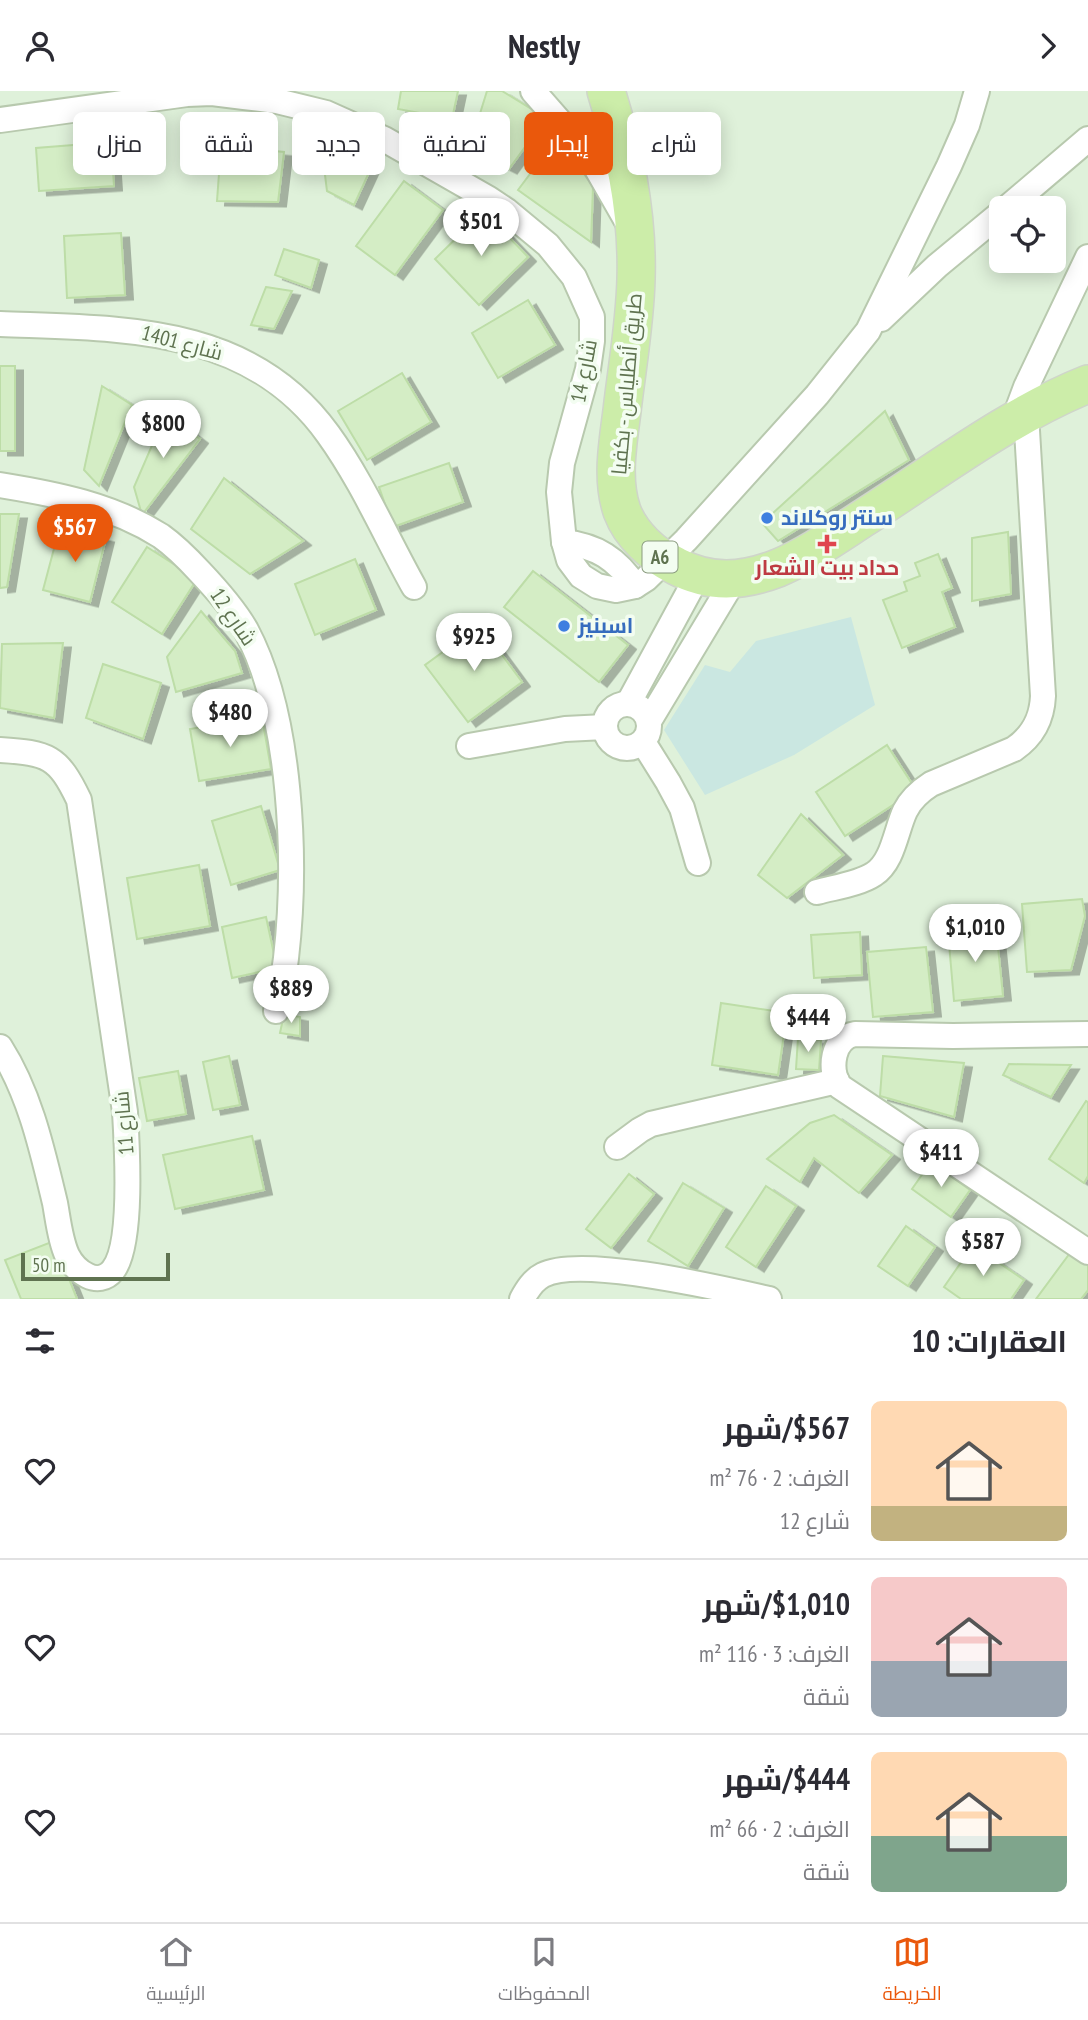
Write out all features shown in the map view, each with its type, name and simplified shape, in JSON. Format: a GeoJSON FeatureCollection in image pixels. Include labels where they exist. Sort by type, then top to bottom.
{"type":"FeatureCollection","features":[{"type":"Feature","properties":{"kind":"highway","name":"طريق أنطلياس - بكفيا"},"geometry":{"type":"LineString","coordinates":[[606,91],[626,166],[635,235],[634,314],[616,472],[622,510],[638,552]]}},
{"type":"Feature","properties":{"kind":"highway","name":"A6"},"geometry":{"type":"LineString","coordinates":[[638,552],[696,577],[735,578],[764,573],[799,558],[1020,418],[1088,384]]}},
{"type":"Feature","properties":{"kind":"street"},"geometry":{"type":"LineString","coordinates":[[533,91],[589,155],[635,235]]}},
{"type":"Feature","properties":{"kind":"street"},"geometry":{"type":"LineString","coordinates":[[868,331],[949,166],[967,125],[977,91]]}},
{"type":"Feature","properties":{"kind":"street","name":"شارع 14"},"geometry":{"type":"LineString","coordinates":[[0,120],[212,93],[277,101],[326,113],[350,123],[416,157],[507,211],[548,245],[574,277],[592,317],[588,369],[562,463],[559,492],[564,542],[569,561],[581,576],[597,586],[616,590],[635,586]]}},
{"type":"Feature","properties":{"kind":"street"},"geometry":{"type":"LineString","coordinates":[[1021,196],[1088,139]]}},
{"type":"Feature","properties":{"kind":"street"},"geometry":{"type":"LineString","coordinates":[[564,542],[597,549],[638,552],[686,540],[817,395],[868,331],[937,266],[989,223]]}},
{"type":"Feature","properties":{"kind":"street"},"geometry":{"type":"LineString","coordinates":[[908,251],[915,262],[937,266]]}},
{"type":"Feature","properties":{"kind":"street"},"geometry":{"type":"LineString","coordinates":[[817,892],[863,879],[879,870],[887,858],[906,809],[922,790],[1014,750],[1037,725],[1043,696],[1020,418],[1026,387],[1088,257]]}},
{"type":"Feature","properties":{"kind":"street","name":"شارع 1401"},"geometry":{"type":"LineString","coordinates":[[0,324],[125,329],[169,336],[223,352],[260,371],[291,393],[328,434],[414,587]]}},
{"type":"Feature","properties":{"kind":"street","name":"شارع 12"},"geometry":{"type":"LineString","coordinates":[[0,485],[55,493],[84,501],[139,524],[163,538],[188,558],[245,629],[267,683],[281,745],[289,806],[290,884],[286,959],[276,1011]]}},
{"type":"Feature","properties":{"kind":"street"},"geometry":{"type":"LineString","coordinates":[[638,552],[655,570],[635,586],[625,571],[638,552]]}},
{"type":"Feature","properties":{"kind":"street"},"geometry":{"type":"LineString","coordinates":[[628,704],[696,577]]}},
{"type":"Feature","properties":{"kind":"street"},"geometry":{"type":"LineString","coordinates":[[698,863],[678,801],[646,732],[639,708],[628,704],[615,708],[609,713],[605,727],[610,741],[623,748],[630,748],[646,732],[735,578]]}},
{"type":"Feature","properties":{"kind":"street"},"geometry":{"type":"LineString","coordinates":[[470,746],[565,729],[605,727]]}},
{"type":"Feature","properties":{"kind":"street","name":"شارع 11"},"geometry":{"type":"LineString","coordinates":[[0,750],[22,751],[52,760],[67,776],[79,800],[125,1112],[128,1163],[126,1218],[119,1259],[112,1272],[97,1279],[83,1275],[67,1255],[26,1097],[0,1047]]}},
{"type":"Feature","properties":{"kind":"street"},"geometry":{"type":"LineString","coordinates":[[1088,1034],[851,1034],[841,1041],[835,1052],[834,1068],[839,1086],[1088,1252]]}},
{"type":"Feature","properties":{"kind":"street"},"geometry":{"type":"LineString","coordinates":[[617,1147],[651,1124],[837,1081]]}},
{"type":"Feature","properties":{"kind":"street"},"geometry":{"type":"LineString","coordinates":[[522,1299],[528,1288],[544,1274],[559,1270],[581,1270],[624,1272],[769,1299]]}},
{"type":"Feature","properties":{"kind":"shaded area"},"geometry":{"type":"Polygon","coordinates":[[[0,91],[1088,91],[1088,1299],[0,1299],[0,91]]]}},
{"type":"Feature","properties":{"kind":"shaded area"},"geometry":{"type":"Polygon","coordinates":[[[851,617],[875,705],[794,755],[705,795],[664,730],[705,665],[730,672],[756,641],[851,617]]]}},
{"type":"Feature","properties":{"kind":"building"},"geometry":{"type":"Polygon","coordinates":[[[401,91],[458,91],[454,112],[414,112],[398,109],[401,91]]]}},
{"type":"Feature","properties":{"kind":"building"},"geometry":{"type":"Polygon","coordinates":[[[487,91],[502,91],[536,112],[524,112],[524,148],[510,168],[510,112],[480,112],[487,91]]]}},
{"type":"Feature","properties":{"kind":"building"},"geometry":{"type":"Polygon","coordinates":[[[73,145],[73,175],[113,175],[114,186],[39,191],[36,148],[73,145]]]}},
{"type":"Feature","properties":{"kind":"building"},"geometry":{"type":"Polygon","coordinates":[[[278,151],[284,152],[278,202],[217,201],[219,175],[278,175],[278,151]]]}},
{"type":"Feature","properties":{"kind":"building"},"geometry":{"type":"Polygon","coordinates":[[[325,175],[368,175],[354,205],[327,191],[325,175]]]}},
{"type":"Feature","properties":{"kind":"building"},"geometry":{"type":"Polygon","coordinates":[[[529,175],[585,175],[593,186],[591,242],[518,190],[529,175]]]}},
{"type":"Feature","properties":{"kind":"building"},"geometry":{"type":"Polygon","coordinates":[[[404,181],[443,210],[395,275],[356,246],[404,181]]]}},
{"type":"Feature","properties":{"kind":"building"},"geometry":{"type":"Polygon","coordinates":[[[484,211],[528,257],[479,305],[435,259],[484,211]]]}},
{"type":"Feature","properties":{"kind":"building"},"geometry":{"type":"Polygon","coordinates":[[[121,233],[125,295],[67,298],[64,236],[121,233]]]}},
{"type":"Feature","properties":{"kind":"building"},"geometry":{"type":"Polygon","coordinates":[[[284,249],[319,260],[311,288],[275,275],[284,249]]]}},
{"type":"Feature","properties":{"kind":"building"},"geometry":{"type":"Polygon","coordinates":[[[266,287],[292,291],[274,329],[251,325],[266,287]]]}},
{"type":"Feature","properties":{"kind":"building"},"geometry":{"type":"Polygon","coordinates":[[[528,300],[555,345],[498,378],[472,333],[528,300]]]}},
{"type":"Feature","properties":{"kind":"building"},"geometry":{"type":"Polygon","coordinates":[[[0,366],[15,366],[15,451],[0,451],[0,366]]]}},
{"type":"Feature","properties":{"kind":"building"},"geometry":{"type":"Polygon","coordinates":[[[402,373],[431,422],[367,460],[338,411],[402,373]]]}},
{"type":"Feature","properties":{"kind":"building"},"geometry":{"type":"Polygon","coordinates":[[[102,386],[132,405],[99,486],[84,470],[102,386]]]}},
{"type":"Feature","properties":{"kind":"building"},"geometry":{"type":"Polygon","coordinates":[[[885,411],[909,460],[778,541],[762,523],[885,411]]]}},
{"type":"Feature","properties":{"kind":"building"},"geometry":{"type":"Polygon","coordinates":[[[166,413],[200,439],[142,515],[134,487],[166,413]]]}},
{"type":"Feature","properties":{"kind":"building"},"geometry":{"type":"Polygon","coordinates":[[[449,463],[463,502],[393,527],[379,487],[449,463]]]}},
{"type":"Feature","properties":{"kind":"building"},"geometry":{"type":"Polygon","coordinates":[[[224,478],[303,541],[250,574],[191,529],[224,478]]]}},
{"type":"Feature","properties":{"kind":"building"},"geometry":{"type":"Polygon","coordinates":[[[0,514],[19,514],[7,587],[0,588],[0,514]]]}},
{"type":"Feature","properties":{"kind":"building"},"geometry":{"type":"Polygon","coordinates":[[[60,526],[106,538],[90,602],[43,590],[60,526]]]}},
{"type":"Feature","properties":{"kind":"building"},"geometry":{"type":"Polygon","coordinates":[[[1008,532],[1011,594],[972,601],[972,538],[1008,532]]]}},
{"type":"Feature","properties":{"kind":"building"},"geometry":{"type":"Polygon","coordinates":[[[147,547],[197,579],[162,634],[112,602],[147,547]]]}},
{"type":"Feature","properties":{"kind":"building"},"geometry":{"type":"Polygon","coordinates":[[[938,554],[952,588],[942,592],[955,627],[902,648],[883,600],[907,591],[904,582],[920,576],[915,563],[938,554]]]}},
{"type":"Feature","properties":{"kind":"building"},"geometry":{"type":"Polygon","coordinates":[[[355,559],[376,610],[315,635],[295,584],[355,559]]]}},
{"type":"Feature","properties":{"kind":"building"},"geometry":{"type":"Polygon","coordinates":[[[533,571],[628,645],[599,682],[504,607],[533,571]]]}},
{"type":"Feature","properties":{"kind":"building"},"geometry":{"type":"Polygon","coordinates":[[[201,611],[235,651],[242,673],[176,692],[167,657],[201,611]]]}},
{"type":"Feature","properties":{"kind":"building"},"geometry":{"type":"Polygon","coordinates":[[[480,625],[522,682],[468,722],[425,665],[480,625]]]}},
{"type":"Feature","properties":{"kind":"building"},"geometry":{"type":"Polygon","coordinates":[[[63,643],[54,718],[0,708],[2,644],[63,643]]]}},
{"type":"Feature","properties":{"kind":"building"},"geometry":{"type":"Polygon","coordinates":[[[103,664],[161,683],[143,739],[86,718],[103,664]]]}},
{"type":"Feature","properties":{"kind":"building"},"geometry":{"type":"Polygon","coordinates":[[[262,717],[271,769],[199,781],[190,729],[262,717]]]}},
{"type":"Feature","properties":{"kind":"building"},"geometry":{"type":"Polygon","coordinates":[[[887,745],[916,790],[845,836],[816,792],[887,745]]]}},
{"type":"Feature","properties":{"kind":"building"},"geometry":{"type":"Polygon","coordinates":[[[261,806],[280,870],[231,885],[212,821],[261,806]]]}},
{"type":"Feature","properties":{"kind":"building"},"geometry":{"type":"Polygon","coordinates":[[[801,814],[843,855],[787,898],[758,875],[801,814]]]}},
{"type":"Feature","properties":{"kind":"building"},"geometry":{"type":"Polygon","coordinates":[[[199,865],[210,926],[137,939],[127,878],[199,865]]]}},
{"type":"Feature","properties":{"kind":"building"},"geometry":{"type":"Polygon","coordinates":[[[1082,899],[1085,916],[1071,970],[1027,972],[1022,904],[1082,899]]]}},
{"type":"Feature","properties":{"kind":"building"},"geometry":{"type":"Polygon","coordinates":[[[266,917],[277,968],[232,978],[222,927],[266,917]]]}},
{"type":"Feature","properties":{"kind":"building"},"geometry":{"type":"Polygon","coordinates":[[[996,928],[1003,996],[954,1001],[948,932],[996,928]]]}},
{"type":"Feature","properties":{"kind":"building"},"geometry":{"type":"Polygon","coordinates":[[[860,932],[862,975],[814,978],[811,935],[860,932]]]}},
{"type":"Feature","properties":{"kind":"building"},"geometry":{"type":"Polygon","coordinates":[[[926,947],[933,1012],[873,1017],[867,952],[926,947]]]}},
{"type":"Feature","properties":{"kind":"building"},"geometry":{"type":"Polygon","coordinates":[[[721,1003],[787,1013],[778,1075],[712,1065],[721,1003]]]}},
{"type":"Feature","properties":{"kind":"building"},"geometry":{"type":"Polygon","coordinates":[[[284,1014],[300,1017],[300,1036],[280,1033],[284,1014]]]}},
{"type":"Feature","properties":{"kind":"building"},"geometry":{"type":"Polygon","coordinates":[[[798,1038],[821,1040],[819,1070],[796,1069],[798,1038]]]}},
{"type":"Feature","properties":{"kind":"building"},"geometry":{"type":"Polygon","coordinates":[[[229,1056],[240,1105],[213,1110],[203,1062],[229,1056]]]}},
{"type":"Feature","properties":{"kind":"building"},"geometry":{"type":"Polygon","coordinates":[[[883,1056],[964,1063],[954,1117],[880,1096],[883,1056]]]}},
{"type":"Feature","properties":{"kind":"building"},"geometry":{"type":"Polygon","coordinates":[[[1009,1064],[1071,1065],[1051,1097],[1003,1075],[1009,1064]]]}},
{"type":"Feature","properties":{"kind":"building"},"geometry":{"type":"Polygon","coordinates":[[[178,1071],[186,1114],[147,1121],[139,1078],[178,1071]]]}},
{"type":"Feature","properties":{"kind":"building"},"geometry":{"type":"Polygon","coordinates":[[[1086,1101],[1088,1176],[1084,1183],[1049,1159],[1086,1101]]]}},
{"type":"Feature","properties":{"kind":"building"},"geometry":{"type":"Polygon","coordinates":[[[834,1115],[892,1155],[859,1193],[814,1158],[800,1182],[767,1159],[810,1123],[834,1115]]]}},
{"type":"Feature","properties":{"kind":"building"},"geometry":{"type":"Polygon","coordinates":[[[252,1136],[264,1190],[175,1209],[163,1155],[252,1136]]]}},
{"type":"Feature","properties":{"kind":"building"},"geometry":{"type":"Polygon","coordinates":[[[931,1162],[970,1190],[951,1217],[912,1189],[931,1162]]]}},
{"type":"Feature","properties":{"kind":"building"},"geometry":{"type":"Polygon","coordinates":[[[629,1174],[654,1194],[611,1248],[586,1229],[629,1174]]]}},
{"type":"Feature","properties":{"kind":"building"},"geometry":{"type":"Polygon","coordinates":[[[683,1183],[724,1208],[688,1266],[648,1241],[683,1183]]]}},
{"type":"Feature","properties":{"kind":"building"},"geometry":{"type":"Polygon","coordinates":[[[766,1186],[796,1206],[756,1267],[726,1247],[766,1186]]]}},
{"type":"Feature","properties":{"kind":"building"},"geometry":{"type":"Polygon","coordinates":[[[906,1226],[935,1247],[908,1286],[878,1266],[906,1226]]]}},
{"type":"Feature","properties":{"kind":"building"},"geometry":{"type":"Polygon","coordinates":[[[54,1241],[77,1299],[21,1299],[5,1260],[54,1241]]]}},
{"type":"Feature","properties":{"kind":"building"},"geometry":{"type":"Polygon","coordinates":[[[973,1245],[1024,1280],[1011,1299],[961,1299],[944,1287],[973,1245]]]}},
{"type":"Feature","properties":{"kind":"building"},"geometry":{"type":"Polygon","coordinates":[[[1070,1253],[1088,1264],[1088,1290],[1081,1299],[1036,1299],[1070,1253]]]}},
{"type":"Feature","properties":{"kind":"place","name":"سنتر روكلاند"},"geometry":{"type":"Point","coordinates":[767,518]}},
{"type":"Feature","properties":{"kind":"place","name":"حداد بيت الشعار"},"geometry":{"type":"Point","coordinates":[827,544]}},
{"type":"Feature","properties":{"kind":"place","name":"اسبنيز"},"geometry":{"type":"Point","coordinates":[564,626]}}]}
